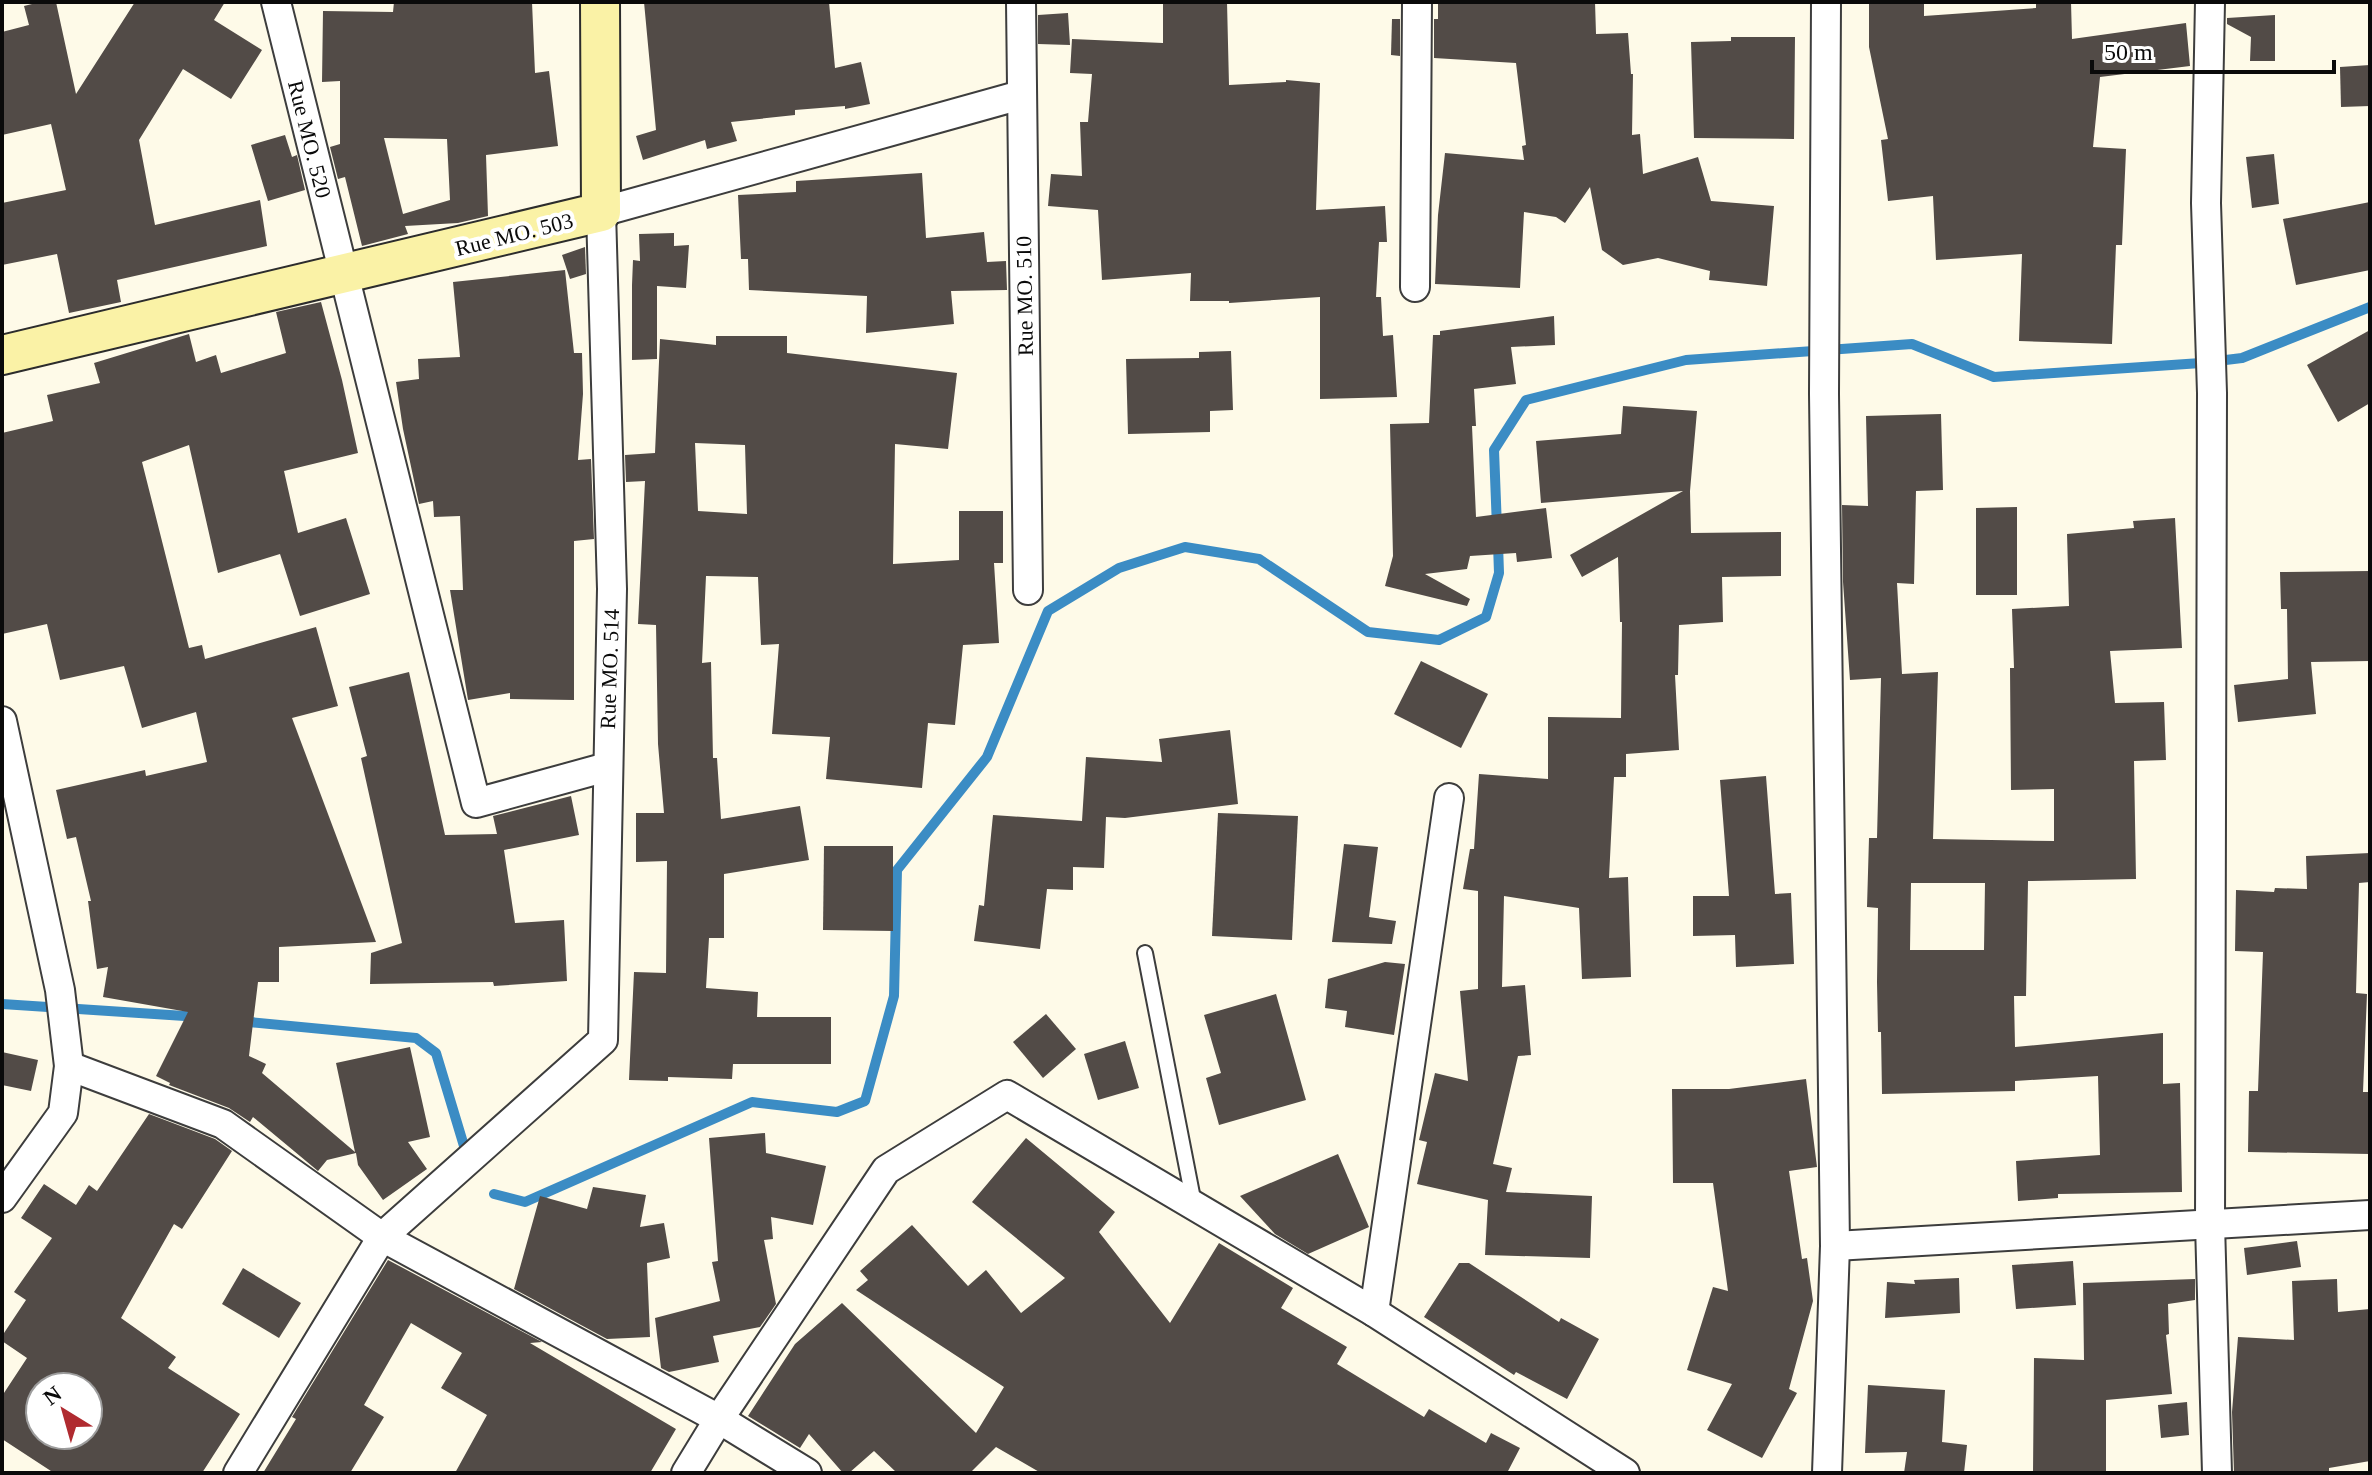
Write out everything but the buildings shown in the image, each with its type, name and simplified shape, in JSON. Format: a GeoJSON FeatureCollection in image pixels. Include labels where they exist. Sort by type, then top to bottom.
{"type":"FeatureCollection","features":[{"type":"Feature","properties":{"kind":"street","name":"Rue MO. 520"},"geometry":{"type":"LineString","coordinates":[[276,2],[476,803],[607,767]]}},
{"type":"Feature","properties":{"kind":"street","name":"Rue MO. 514"},"geometry":{"type":"LineString","coordinates":[[238,1473],[382,1237],[603,1040],[612,589],[601,212],[600,2]]}},
{"type":"Feature","properties":{"kind":"street","name":"Rue MO. 510"},"geometry":{"type":"LineString","coordinates":[[1021,2],[1028,590]]}},
{"type":"Feature","properties":{"kind":"street"},"geometry":{"type":"LineString","coordinates":[[1415,287],[1417,2]]}},
{"type":"Feature","properties":{"kind":"street"},"geometry":{"type":"LineString","coordinates":[[1826,2],[1823,282],[1835,1246],[1827,1473]]}},
{"type":"Feature","properties":{"kind":"street"},"geometry":{"type":"LineString","coordinates":[[2210,2],[2206,203],[2212,393],[2210,1224],[2217,1473]]}},
{"type":"Feature","properties":{"kind":"street","name":"Rue MO. 503"},"geometry":{"type":"LineString","coordinates":[[2,355],[601,212],[1021,95]]}},
{"type":"Feature","properties":{"kind":"street"},"geometry":{"type":"LineString","coordinates":[[2,721],[60,990],[69,1066],[63,1113],[2,1198]]}},
{"type":"Feature","properties":{"kind":"street"},"geometry":{"type":"LineString","coordinates":[[1374,1312],[1449,798]]}},
{"type":"Feature","properties":{"kind":"street"},"geometry":{"type":"LineString","coordinates":[[69,1066],[223,1124],[382,1237],[719,1419],[807,1473]]}},
{"type":"Feature","properties":{"kind":"street"},"geometry":{"type":"LineString","coordinates":[[686,1473],[886,1170],[1007,1095],[1195,1209],[1374,1312],[1625,1473]]}},
{"type":"Feature","properties":{"kind":"street"},"geometry":{"type":"LineString","coordinates":[[1835,1246],[2370,1215]]}},
{"type":"Feature","properties":{"kind":"lane"},"geometry":{"type":"LineString","coordinates":[[1145,953],[1195,1209]]}},
{"type":"Feature","properties":{"kind":"waterway"},"geometry":{"type":"LineString","coordinates":[[1497,528],[1494,450],[1526,400],[1686,360],[1912,344],[1994,377],[2201,363],[2242,358],[2370,307]]}},
{"type":"Feature","properties":{"kind":"waterway"},"geometry":{"type":"LineString","coordinates":[[494,1194],[525,1202],[752,1102],[837,1112],[865,1101],[894,996],[897,870],[987,757],[1048,611],[1119,568],[1185,547],[1259,559],[1368,632],[1439,640],[1486,617],[1499,573],[1498,544]]}},
{"type":"Feature","properties":{"kind":"waterway"},"geometry":{"type":"LineString","coordinates":[[2,1004],[200,1017]]}},
{"type":"Feature","properties":{"kind":"waterway"},"geometry":{"type":"LineString","coordinates":[[239,1021],[416,1038],[436,1053],[464,1146]]}}]}
